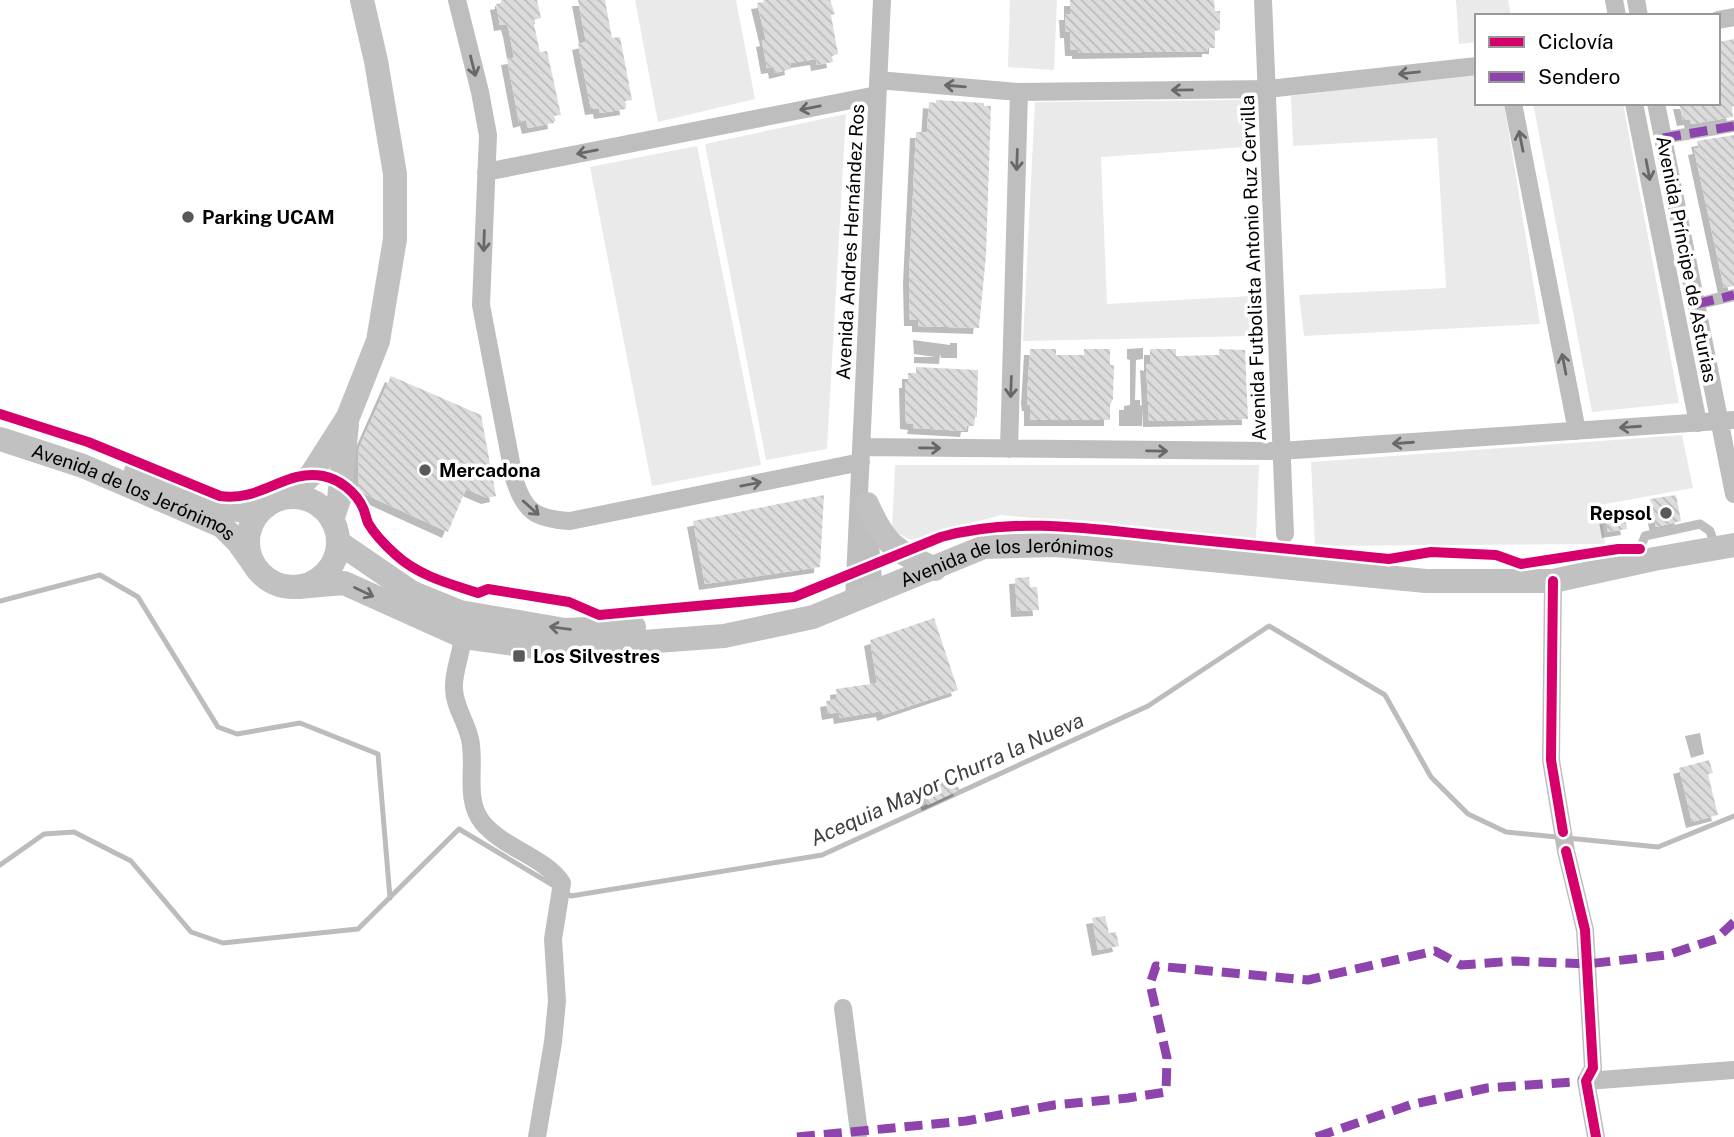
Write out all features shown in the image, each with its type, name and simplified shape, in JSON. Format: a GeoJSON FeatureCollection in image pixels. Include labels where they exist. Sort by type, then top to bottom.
{"type":"FeatureCollection","features":[{"type":"Feature","properties":{"kind":"main road"},"geometry":{"type":"LineString","coordinates":[[288,497],[311,475],[348,417],[378,341],[395,239],[395,174],[376,61],[362,0]]}},
{"type":"Feature","properties":{"kind":"main road"},"geometry":{"type":"LineString","coordinates":[[348,417],[335,531],[336,555],[331,567],[311,584],[298,587],[271,582],[261,574],[248,551],[251,525],[257,513],[266,505],[288,497],[302,497],[324,510],[335,531],[411,592],[460,612],[565,630],[799,620]]}},
{"type":"Feature","properties":{"kind":"main road","name":"Avenida de los Jerónimos"},"geometry":{"type":"LineString","coordinates":[[0,422],[89,453],[230,509],[257,513]]}},
{"type":"Feature","properties":{"kind":"main road","name":"Avenida de los Jerónimos"},"geometry":{"type":"LineString","coordinates":[[0,439],[83,466],[222,526],[239,542],[253,563]]}},
{"type":"Feature","properties":{"kind":"main road"},"geometry":{"type":"LineString","coordinates":[[863,495],[879,531],[888,543],[934,569]]}},
{"type":"Feature","properties":{"kind":"main road","name":"Avenida de los Jerónimos"},"geometry":{"type":"LineString","coordinates":[[298,587],[344,583],[464,637],[549,649],[724,636],[813,617],[984,547],[1056,545],[1426,581],[1553,582],[1640,562],[1725,547]]}},
{"type":"Feature","properties":{"kind":"street"},"geometry":{"type":"LineString","coordinates":[[457,0],[486,124],[481,306],[519,495],[531,510],[548,520],[570,521],[861,455],[1009,449],[1280,451],[1727,421]]}},
{"type":"Feature","properties":{"kind":"street","name":"Avenida Andres Hernández Ros"},"geometry":{"type":"LineString","coordinates":[[864,597],[861,455],[882,0]]}},
{"type":"Feature","properties":{"kind":"street","name":"Avenida Futbolista Antonio Ruz Cervilla"},"geometry":{"type":"LineString","coordinates":[[1263,0],[1285,534]]}},
{"type":"Feature","properties":{"kind":"street"},"geometry":{"type":"LineString","coordinates":[[486,172],[878,87],[1019,92],[1268,89],[1475,66]]}},
{"type":"Feature","properties":{"kind":"street"},"geometry":{"type":"LineString","coordinates":[[1009,449],[1019,92]]}},
{"type":"Feature","properties":{"kind":"street"},"geometry":{"type":"LineString","coordinates":[[1513,105],[1577,431]]}},
{"type":"Feature","properties":{"kind":"street","name":"Avenida Príncipe de Asturias"},"geometry":{"type":"LineString","coordinates":[[1634,105],[1698,422]]}},
{"type":"Feature","properties":{"kind":"street","name":"Avenida Príncipe de Asturias"},"geometry":{"type":"LineString","coordinates":[[1656,105],[1696,304],[1727,421],[1734,494]]}},
{"type":"Feature","properties":{"kind":"street"},"geometry":{"type":"LineString","coordinates":[[1663,138],[1734,126]]}},
{"type":"Feature","properties":{"kind":"street"},"geometry":{"type":"LineString","coordinates":[[1696,304],[1734,295]]}},
{"type":"Feature","properties":{"kind":"street"},"geometry":{"type":"LineString","coordinates":[[1553,582],[1551,760],[1566,851],[1585,930],[1593,1068],[1586,1081],[1597,1137]]}},
{"type":"Feature","properties":{"kind":"street"},"geometry":{"type":"LineString","coordinates":[[460,612],[464,637],[458,653],[454,689],[455,700],[471,743],[475,808],[481,820],[492,831],[558,877],[562,893],[554,939],[557,1001],[553,1042],[537,1137]]}},
{"type":"Feature","properties":{"kind":"street"},"geometry":{"type":"LineString","coordinates":[[843,1008],[859,1132]]}},
{"type":"Feature","properties":{"kind":"street"},"geometry":{"type":"LineString","coordinates":[[1586,1081],[1734,1070]]}},
{"type":"Feature","properties":{"kind":"shaded area"},"geometry":{"type":"Polygon","coordinates":[[[635,0],[736,0],[755,99],[658,122],[635,0]]]}},
{"type":"Feature","properties":{"kind":"shaded area"},"geometry":{"type":"Polygon","coordinates":[[[1010,0],[1057,0],[1054,70],[1008,67],[1010,0]]]}},
{"type":"Feature","properties":{"kind":"shaded area"},"geometry":{"type":"Polygon","coordinates":[[[1456,0],[1508,0],[1511,14],[1475,14],[1475,42],[1459,44],[1456,0]]]}},
{"type":"Feature","properties":{"kind":"shaded area"},"geometry":{"type":"Polygon","coordinates":[[[1475,73],[1475,105],[1504,105],[1540,324],[1304,336],[1299,295],[1446,288],[1437,138],[1293,146],[1291,96],[1475,73]]]}},
{"type":"Feature","properties":{"kind":"shaded area"},"geometry":{"type":"Polygon","coordinates":[[[1243,100],[1244,147],[1101,157],[1107,304],[1251,296],[1252,336],[1023,341],[1035,102],[1243,100]]]}},
{"type":"Feature","properties":{"kind":"shaded area"},"geometry":{"type":"Polygon","coordinates":[[[1533,105],[1623,105],[1679,403],[1592,412],[1533,105]]]}},
{"type":"Feature","properties":{"kind":"shaded area"},"geometry":{"type":"Polygon","coordinates":[[[846,114],[827,449],[766,460],[705,144],[846,114]]]}},
{"type":"Feature","properties":{"kind":"shaded area"},"geometry":{"type":"Polygon","coordinates":[[[697,146],[761,465],[652,486],[590,167],[697,146]]]}},
{"type":"Feature","properties":{"kind":"shaded area"},"geometry":{"type":"Polygon","coordinates":[[[913,340],[950,345],[957,343],[957,358],[941,358],[940,354],[939,364],[914,363],[914,357],[935,357],[914,354],[913,340]]]}},
{"type":"Feature","properties":{"kind":"shaded area"},"geometry":{"type":"Polygon","coordinates":[[[1143,348],[1143,359],[1136,360],[1135,400],[1140,400],[1142,406],[1142,426],[1119,426],[1119,410],[1130,405],[1130,360],[1127,359],[1127,349],[1143,348]]]}},
{"type":"Feature","properties":{"kind":"shaded area"},"geometry":{"type":"Polygon","coordinates":[[[1682,435],[1693,488],[1600,505],[1605,544],[1315,546],[1311,462],[1682,435]]]}},
{"type":"Feature","properties":{"kind":"shaded area"},"geometry":{"type":"Polygon","coordinates":[[[895,465],[1259,465],[1256,539],[1001,515],[911,540],[892,530],[895,465]]]}},
{"type":"Feature","properties":{"kind":"shaded area"},"geometry":{"type":"Polygon","coordinates":[[[1700,733],[1704,754],[1691,758],[1685,736],[1700,733]]]}},
{"type":"Feature","properties":{"kind":"building"},"geometry":{"type":"Polygon","coordinates":[[[501,0],[537,0],[541,18],[533,20],[540,52],[547,51],[561,115],[553,116],[554,123],[528,128],[526,120],[519,122],[507,59],[514,58],[509,31],[507,24],[500,25],[496,4],[501,3],[501,0]]]}},
{"type":"Feature","properties":{"kind":"building"},"geometry":{"type":"Polygon","coordinates":[[[578,0],[605,0],[612,38],[620,37],[632,100],[625,101],[626,109],[600,113],[599,108],[591,109],[578,44],[586,42],[578,0]]]}},
{"type":"Feature","properties":{"kind":"building"},"geometry":{"type":"Polygon","coordinates":[[[763,0],[830,0],[835,14],[831,15],[838,54],[832,56],[833,62],[817,65],[816,59],[790,63],[791,69],[775,73],[774,67],[767,68],[762,41],[766,40],[757,3],[764,2],[763,0]]]}},
{"type":"Feature","properties":{"kind":"building"},"geometry":{"type":"Polygon","coordinates":[[[1070,0],[1214,0],[1215,11],[1220,11],[1220,30],[1215,31],[1215,48],[1208,48],[1208,51],[1078,53],[1078,50],[1071,50],[1070,32],[1066,32],[1065,14],[1070,14],[1070,0]]]}},
{"type":"Feature","properties":{"kind":"building"},"geometry":{"type":"Polygon","coordinates":[[[1734,39],[1733,117],[1691,124],[1690,119],[1683,120],[1679,105],[1720,105],[1720,42],[1734,39]]]}},
{"type":"Feature","properties":{"kind":"building"},"geometry":{"type":"Polygon","coordinates":[[[936,100],[984,103],[984,106],[991,106],[986,255],[979,328],[918,326],[918,320],[910,320],[909,278],[916,132],[927,132],[929,102],[936,103],[936,100]]]}},
{"type":"Feature","properties":{"kind":"building"},"geometry":{"type":"Polygon","coordinates":[[[1734,135],[1734,286],[1724,288],[1694,149],[1699,148],[1697,141],[1734,135]]]}},
{"type":"Feature","properties":{"kind":"building"},"geometry":{"type":"Polygon","coordinates":[[[1030,349],[1056,349],[1056,355],[1084,355],[1084,349],[1110,349],[1110,365],[1114,365],[1110,420],[1030,420],[1027,398],[1030,349]]]}},
{"type":"Feature","properties":{"kind":"building"},"geometry":{"type":"Polygon","coordinates":[[[1150,349],[1176,349],[1176,356],[1219,355],[1219,349],[1245,350],[1248,419],[1149,421],[1146,364],[1150,365],[1150,349]]]}},
{"type":"Feature","properties":{"kind":"building"},"geometry":{"type":"Polygon","coordinates":[[[916,367],[978,370],[977,417],[974,426],[967,426],[966,431],[913,428],[914,424],[906,423],[905,382],[908,382],[908,373],[916,373],[916,367]]]}},
{"type":"Feature","properties":{"kind":"building","name":"Mercadona"},"geometry":{"type":"Polygon","coordinates":[[[391,376],[481,415],[496,496],[487,498],[466,489],[448,532],[358,491],[359,448],[391,376]]]}},
{"type":"Feature","properties":{"kind":"building"},"geometry":{"type":"Polygon","coordinates":[[[824,495],[820,567],[705,584],[693,521],[824,495]]]}},
{"type":"Feature","properties":{"kind":"building","name":"Repsol"},"geometry":{"type":"Polygon","coordinates":[[[1676,495],[1681,521],[1656,527],[1650,499],[1676,495]]]}},
{"type":"Feature","properties":{"kind":"building"},"geometry":{"type":"Polygon","coordinates":[[[1623,506],[1627,529],[1608,532],[1604,511],[1623,506]]]}},
{"type":"Feature","properties":{"kind":"building"},"geometry":{"type":"Polygon","coordinates":[[[1029,577],[1030,587],[1037,587],[1039,610],[1017,611],[1015,578],[1029,577]]]}},
{"type":"Feature","properties":{"kind":"building"},"geometry":{"type":"Polygon","coordinates":[[[934,618],[958,690],[883,715],[882,711],[840,718],[839,712],[828,714],[826,701],[837,699],[836,689],[877,683],[870,640],[934,618]]]}},
{"type":"Feature","properties":{"kind":"building"},"geometry":{"type":"Polygon","coordinates":[[[1709,760],[1713,773],[1708,774],[1718,815],[1692,822],[1679,768],[1709,760]]]}},
{"type":"Feature","properties":{"kind":"building"},"geometry":{"type":"Polygon","coordinates":[[[953,776],[960,790],[928,805],[922,792],[953,776]]]}},
{"type":"Feature","properties":{"kind":"building"},"geometry":{"type":"Polygon","coordinates":[[[1105,916],[1109,933],[1116,932],[1119,946],[1098,950],[1092,918],[1105,916]]]}},
{"type":"Feature","properties":{"kind":"waterway"},"geometry":{"type":"LineString","coordinates":[[0,601],[100,575],[138,597],[218,727],[237,734],[300,723],[378,754],[390,898]]}},
{"type":"Feature","properties":{"kind":"waterway","name":"Acequia Mayor Churra la Nueva"},"geometry":{"type":"LineString","coordinates":[[0,865],[44,834],[74,832],[131,861],[191,932],[223,943],[358,929],[459,829],[571,896],[822,855],[1148,706],[1269,626],[1385,695],[1431,777],[1468,814],[1506,832],[1658,847],[1734,816]]}},
{"type":"Feature","properties":{"kind":"marked path"},"geometry":{"type":"LineString","coordinates":[[1663,138],[1734,126]]}},
{"type":"Feature","properties":{"kind":"marked path"},"geometry":{"type":"LineString","coordinates":[[1696,304],[1734,295]]}},
{"type":"Feature","properties":{"kind":"marked path"},"geometry":{"type":"LineString","coordinates":[[797,1137],[966,1121],[1054,1105],[1166,1092],[1167,1058],[1150,984],[1156,966],[1308,980],[1435,951],[1461,965],[1514,961],[1587,964],[1667,955],[1716,939],[1734,922]]}},
{"type":"Feature","properties":{"kind":"marked path"},"geometry":{"type":"LineString","coordinates":[[1316,1137],[1410,1105],[1487,1088],[1586,1081]]}},
{"type":"Feature","properties":{"kind":"cycle path"},"geometry":{"type":"LineString","coordinates":[[0,414],[88,442],[220,496],[248,494],[309,475],[335,480],[356,497],[368,523],[385,544],[405,562],[425,574],[478,593],[488,589],[569,602],[599,615],[794,597],[941,537],[998,527],[1084,528],[1389,559],[1431,552],[1496,555],[1521,564],[1618,549],[1640,549]]}},
{"type":"Feature","properties":{"kind":"cycle path"},"geometry":{"type":"LineString","coordinates":[[1553,581],[1551,760],[1563,832]]}},
{"type":"Feature","properties":{"kind":"cycle path"},"geometry":{"type":"LineString","coordinates":[[1566,851],[1585,930],[1593,1068],[1586,1081],[1596,1137]]}},
{"type":"Feature","properties":{"kind":"place","name":"Parking UCAM"},"geometry":{"type":"Point","coordinates":[188,217]}},
{"type":"Feature","properties":{"kind":"place","name":"Mercadona"},"geometry":{"type":"Point","coordinates":[425,470]}},
{"type":"Feature","properties":{"kind":"place","name":"Repsol"},"geometry":{"type":"Point","coordinates":[1666,513]}},
{"type":"Feature","properties":{"kind":"place","name":"Los Silvestres"},"geometry":{"type":"Point","coordinates":[519,656]}}]}
